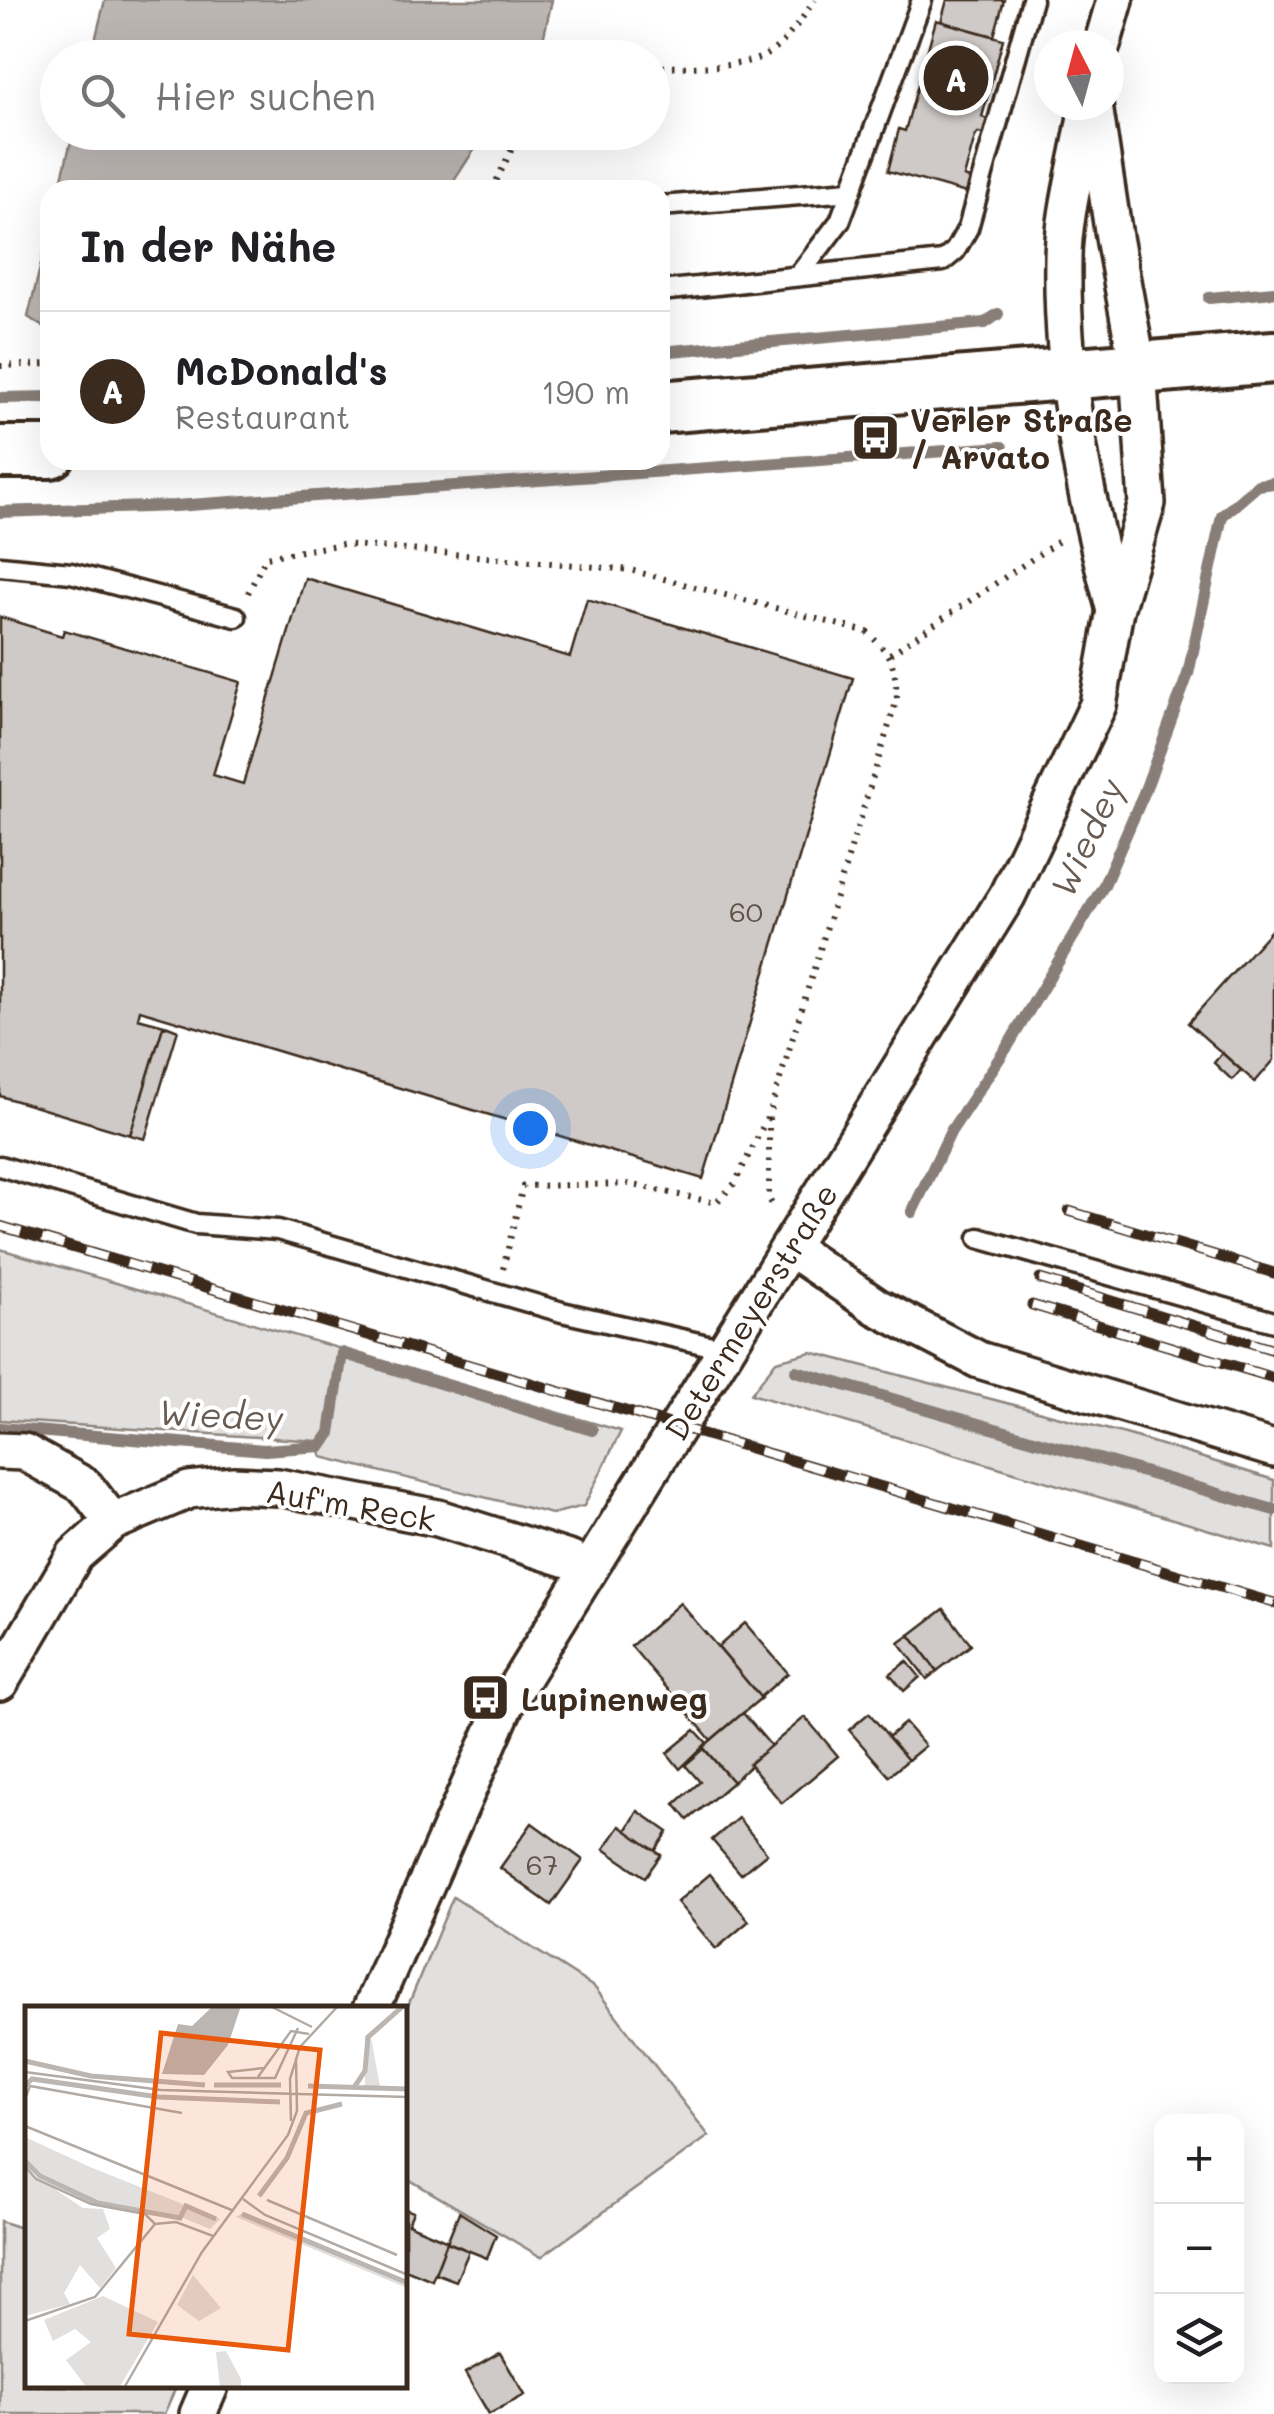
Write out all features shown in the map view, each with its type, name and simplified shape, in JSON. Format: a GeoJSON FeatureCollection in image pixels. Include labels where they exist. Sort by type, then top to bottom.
{"type":"FeatureCollection","features":[{"type":"Feature","properties":{"kind":"main road"},"geometry":{"type":"LineString","coordinates":[[670,406],[1274,356]]}},
{"type":"Feature","properties":{"kind":"main road"},"geometry":{"type":"LineString","coordinates":[[0,452],[40,452]]}},
{"type":"Feature","properties":{"kind":"street"},"geometry":{"type":"LineString","coordinates":[[1106,30],[1115,0]]}},
{"type":"Feature","properties":{"kind":"street","name":"Determeyerstraße"},"geometry":{"type":"LineString","coordinates":[[1088,120],[1062,256],[1068,374],[1090,516],[1115,610]]}},
{"type":"Feature","properties":{"kind":"street","name":"Determeyerstraße"},"geometry":{"type":"LineString","coordinates":[[372,2006],[505,1705],[1007,896],[1098,705],[1115,610],[1147,503],[1138,368],[1094,120]]}},
{"type":"Feature","properties":{"kind":"street"},"geometry":{"type":"LineString","coordinates":[[790,1248],[877,1307],[980,1360],[1274,1449]]}},
{"type":"Feature","properties":{"kind":"street"},"geometry":{"type":"LineString","coordinates":[[0,1451],[24,1452],[86,1486],[113,1522]]}},
{"type":"Feature","properties":{"kind":"street","name":"Auf'm Reck"},"geometry":{"type":"LineString","coordinates":[[0,1682],[75,1555],[113,1522],[189,1490],[233,1485],[278,1486],[438,1518],[572,1560],[587,1569]]}},
{"type":"Feature","properties":{"kind":"street"},"geometry":{"type":"LineString","coordinates":[[198,2414],[209,2389]]}},
{"type":"Feature","properties":{"kind":"lane"},"geometry":{"type":"LineString","coordinates":[[798,276],[840,221],[922,0]]}},
{"type":"Feature","properties":{"kind":"lane"},"geometry":{"type":"LineString","coordinates":[[670,290],[943,262],[955,251],[968,228],[1032,0]]}},
{"type":"Feature","properties":{"kind":"lane"},"geometry":{"type":"LineString","coordinates":[[670,205],[851,191]]}},
{"type":"Feature","properties":{"kind":"lane"},"geometry":{"type":"LineString","coordinates":[[0,566],[71,573],[236,616]]}},
{"type":"Feature","properties":{"kind":"lane"},"geometry":{"type":"LineString","coordinates":[[0,1166],[196,1224],[278,1230],[497,1294],[725,1350]]}},
{"type":"Feature","properties":{"kind":"lane"},"geometry":{"type":"LineString","coordinates":[[978,1238],[1274,1322]]}},
{"type":"Feature","properties":{"kind":"path"},"geometry":{"type":"LineString","coordinates":[[670,66],[722,64],[764,56],[792,31],[815,0]]}},
{"type":"Feature","properties":{"kind":"path"},"geometry":{"type":"LineString","coordinates":[[497,180],[511,150]]}},
{"type":"Feature","properties":{"kind":"path"},"geometry":{"type":"LineString","coordinates":[[0,366],[40,364]]}},
{"type":"Feature","properties":{"kind":"path"},"geometry":{"type":"LineString","coordinates":[[890,654],[1064,538]]}},
{"type":"Feature","properties":{"kind":"path"},"geometry":{"type":"LineString","coordinates":[[236,616],[266,557],[343,544],[630,570],[868,632],[890,654],[895,668],[896,700],[768,1115],[735,1183],[716,1203],[629,1184],[558,1182],[523,1186],[497,1294]]}},
{"type":"Feature","properties":{"kind":"path"},"geometry":{"type":"LineString","coordinates":[[768,1115],[769,1198],[790,1248]]}},
{"type":"Feature","properties":{"kind":"shaded area"},"geometry":{"type":"Polygon","coordinates":[[[105,0],[552,0],[543,40],[95,40],[105,0]]]}},
{"type":"Feature","properties":{"kind":"shaded area"},"geometry":{"type":"Polygon","coordinates":[[[69,150],[474,150],[454,180],[61,180],[69,150]]]}},
{"type":"Feature","properties":{"kind":"shaded area"},"geometry":{"type":"Polygon","coordinates":[[[40,268],[40,325],[28,317],[40,268]]]}},
{"type":"Feature","properties":{"kind":"shaded area"},"geometry":{"type":"Polygon","coordinates":[[[0,1249],[621,1431],[584,1506],[552,1514],[322,1457],[317,1441],[0,1420],[0,1249]]]}},
{"type":"Feature","properties":{"kind":"shaded area"},"geometry":{"type":"Polygon","coordinates":[[[811,1352],[1129,1435],[1274,1480],[1274,1549],[751,1394],[776,1361],[811,1352]]]}},
{"type":"Feature","properties":{"kind":"shaded area"},"geometry":{"type":"Polygon","coordinates":[[[453,1897],[595,1988],[709,2136],[541,2257],[408,2179],[408,2006],[453,1897]]]}},
{"type":"Feature","properties":{"kind":"shaded area"},"geometry":{"type":"Polygon","coordinates":[[[0,2221],[25,2229],[25,2389],[175,2389],[164,2414],[0,2414],[0,2221]]]}},
{"type":"Feature","properties":{"kind":"building"},"geometry":{"type":"Polygon","coordinates":[[[947,0],[1004,0],[994,36],[941,22],[947,0]]]}},
{"type":"Feature","properties":{"kind":"building"},"geometry":{"type":"Polygon","coordinates":[[[936,20],[1003,39],[982,117],[987,119],[983,134],[975,137],[964,177],[970,179],[966,193],[888,171],[899,129],[905,131],[936,20]]]}},
{"type":"Feature","properties":{"kind":"building"},"geometry":{"type":"Polygon","coordinates":[[[305,578],[570,657],[587,599],[853,678],[703,1179],[140,1010],[138,1018],[168,1026],[163,1027],[130,1135],[0,1096],[0,617],[62,636],[64,630],[241,682],[213,775],[243,784],[305,578]]]}},
{"type":"Feature","properties":{"kind":"building"},"geometry":{"type":"Polygon","coordinates":[[[1274,927],[1274,1060],[1255,1082],[1188,1023],[1274,927]]]}},
{"type":"Feature","properties":{"kind":"building"},"geometry":{"type":"Polygon","coordinates":[[[163,1027],[178,1030],[145,1139],[130,1135],[163,1027]]]}},
{"type":"Feature","properties":{"kind":"building"},"geometry":{"type":"Polygon","coordinates":[[[1222,1053],[1241,1070],[1232,1080],[1214,1063],[1222,1053]]]}},
{"type":"Feature","properties":{"kind":"building"},"geometry":{"type":"Polygon","coordinates":[[[680,1603],[761,1698],[711,1740],[631,1646],[680,1603]]]}},
{"type":"Feature","properties":{"kind":"building"},"geometry":{"type":"Polygon","coordinates":[[[944,1609],[971,1645],[937,1671],[910,1635],[944,1609]]]}},
{"type":"Feature","properties":{"kind":"building"},"geometry":{"type":"Polygon","coordinates":[[[745,1623],[788,1673],[760,1697],[718,1647],[745,1623]]]}},
{"type":"Feature","properties":{"kind":"building"},"geometry":{"type":"Polygon","coordinates":[[[910,1635],[937,1671],[927,1679],[899,1643],[910,1635]]]}},
{"type":"Feature","properties":{"kind":"building"},"geometry":{"type":"Polygon","coordinates":[[[907,1661],[920,1677],[904,1691],[890,1674],[907,1661]]]}},
{"type":"Feature","properties":{"kind":"building"},"geometry":{"type":"Polygon","coordinates":[[[743,1713],[771,1746],[733,1782],[703,1747],[743,1713]]]}},
{"type":"Feature","properties":{"kind":"building"},"geometry":{"type":"Polygon","coordinates":[[[869,1713],[908,1760],[889,1776],[849,1730],[869,1713]]]}},
{"type":"Feature","properties":{"kind":"building"},"geometry":{"type":"Polygon","coordinates":[[[805,1717],[838,1756],[782,1803],[749,1764],[805,1717]]]}},
{"type":"Feature","properties":{"kind":"building"},"geometry":{"type":"Polygon","coordinates":[[[905,1723],[925,1746],[908,1760],[888,1737],[905,1723]]]}},
{"type":"Feature","properties":{"kind":"building"},"geometry":{"type":"Polygon","coordinates":[[[695,1730],[707,1743],[680,1769],[667,1753],[695,1730]]]}},
{"type":"Feature","properties":{"kind":"building"},"geometry":{"type":"Polygon","coordinates":[[[704,1749],[733,1782],[688,1820],[675,1804],[700,1782],[685,1765],[704,1749]]]}},
{"type":"Feature","properties":{"kind":"building"},"geometry":{"type":"Polygon","coordinates":[[[638,1811],[668,1832],[655,1851],[626,1831],[638,1811]]]}},
{"type":"Feature","properties":{"kind":"building"},"geometry":{"type":"Polygon","coordinates":[[[738,1818],[767,1853],[741,1874],[712,1840],[738,1818]]]}},
{"type":"Feature","properties":{"kind":"building"},"geometry":{"type":"Polygon","coordinates":[[[532,1823],[583,1860],[551,1905],[500,1868],[532,1823]]]}},
{"type":"Feature","properties":{"kind":"building"},"geometry":{"type":"Polygon","coordinates":[[[620,1826],[661,1855],[645,1877],[604,1849],[620,1826]]]}},
{"type":"Feature","properties":{"kind":"building"},"geometry":{"type":"Polygon","coordinates":[[[710,1874],[749,1921],[716,1949],[677,1902],[710,1874]]]}},
{"type":"Feature","properties":{"kind":"building"},"geometry":{"type":"Polygon","coordinates":[[[459,2212],[496,2235],[487,2258],[447,2242],[459,2212]]]}},
{"type":"Feature","properties":{"kind":"building"},"geometry":{"type":"Polygon","coordinates":[[[408,2224],[448,2241],[432,2280],[408,2270],[408,2224]]]}},
{"type":"Feature","properties":{"kind":"building"},"geometry":{"type":"Polygon","coordinates":[[[447,2242],[469,2251],[456,2281],[435,2273],[447,2242]]]}},
{"type":"Feature","properties":{"kind":"building"},"geometry":{"type":"Polygon","coordinates":[[[500,2353],[525,2395],[489,2414],[465,2373],[500,2353]]]}},
{"type":"Feature","properties":{"kind":"waterway"},"geometry":{"type":"LineString","coordinates":[[1209,298],[1274,292]]}},
{"type":"Feature","properties":{"kind":"waterway"},"geometry":{"type":"LineString","coordinates":[[670,351],[985,323],[998,314]]}},
{"type":"Feature","properties":{"kind":"waterway"},"geometry":{"type":"LineString","coordinates":[[0,398],[40,397]]}},
{"type":"Feature","properties":{"kind":"waterway"},"geometry":{"type":"LineString","coordinates":[[0,512],[175,506],[1002,447]]}},
{"type":"Feature","properties":{"kind":"waterway","name":"Wiedey"},"geometry":{"type":"LineString","coordinates":[[912,1212],[951,1131],[1009,1044],[1104,885],[1144,793],[1188,674],[1222,516],[1258,485],[1274,483]]}},
{"type":"Feature","properties":{"kind":"waterway","name":"Wiedey"},"geometry":{"type":"LineString","coordinates":[[0,1428],[265,1450],[321,1446],[330,1433],[342,1353],[592,1430]]}},
{"type":"Feature","properties":{"kind":"waterway"},"geometry":{"type":"LineString","coordinates":[[796,1371],[1274,1510]]}},
{"type":"Feature","properties":{"kind":"railway"},"geometry":{"type":"LineString","coordinates":[[1069,1211],[1274,1273]]}},
{"type":"Feature","properties":{"kind":"railway"},"geometry":{"type":"LineString","coordinates":[[0,1226],[1274,1603]]}},
{"type":"Feature","properties":{"kind":"railway"},"geometry":{"type":"LineString","coordinates":[[1040,1279],[1274,1350]]}},
{"type":"Feature","properties":{"kind":"railway"},"geometry":{"type":"LineString","coordinates":[[1032,1305],[1274,1378]]}},
{"type":"Feature","properties":{"kind":"place","name":"McDonald's"},"geometry":{"type":"Point","coordinates":[956,78]}},
{"type":"Feature","properties":{"kind":"place","name":"Verler Straße / Arvato"},"geometry":{"type":"Point","coordinates":[875,437]}},
{"type":"Feature","properties":{"kind":"place","name":"Lupinenweg"},"geometry":{"type":"Point","coordinates":[486,1698]}}]}
